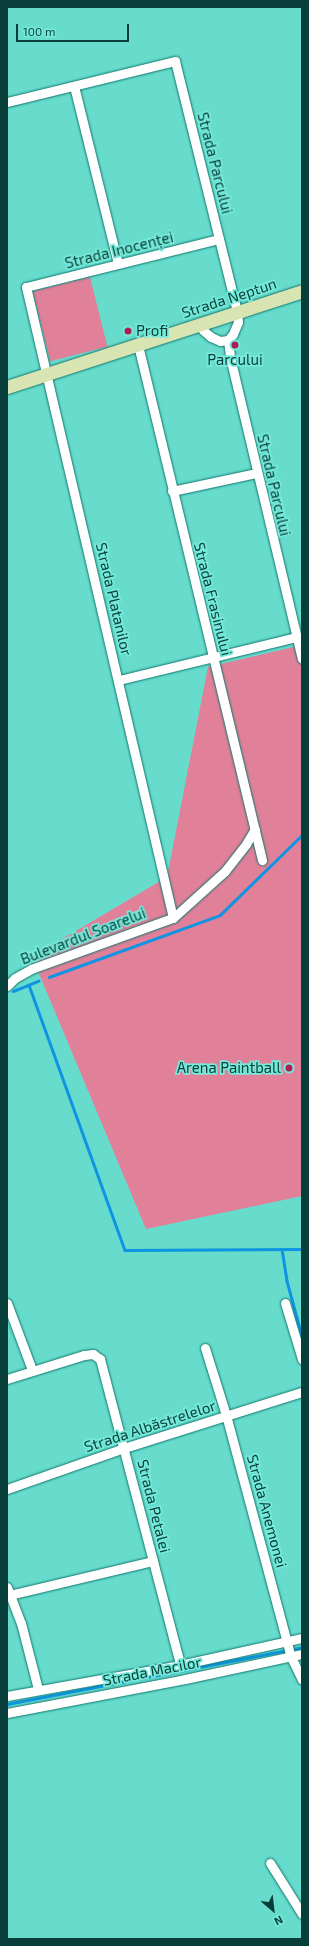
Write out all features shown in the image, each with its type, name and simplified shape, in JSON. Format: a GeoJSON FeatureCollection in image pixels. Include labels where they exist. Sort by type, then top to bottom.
{"type":"FeatureCollection","features":[{"type":"Feature","properties":{"kind":"street","name":"Strada Parcului"},"geometry":{"type":"LineString","coordinates":[[74,86],[175,60],[237,312],[238,322],[233,334],[228,340],[230,357],[302,659]]}},
{"type":"Feature","properties":{"kind":"street"},"geometry":{"type":"LineString","coordinates":[[7,102],[74,86],[118,264]]}},
{"type":"Feature","properties":{"kind":"street","name":"Strada Inocenței"},"geometry":{"type":"LineString","coordinates":[[26,287],[219,239]]}},
{"type":"Feature","properties":{"kind":"street","name":"Strada Platanilor"},"geometry":{"type":"LineString","coordinates":[[26,287],[119,680],[173,918]]}},
{"type":"Feature","properties":{"kind":"street","name":"Strada Neptun"},"geometry":{"type":"LineString","coordinates":[[7,388],[302,291]]}},
{"type":"Feature","properties":{"kind":"street"},"geometry":{"type":"LineString","coordinates":[[201,324],[204,330],[211,337],[220,341],[228,340]]}},
{"type":"Feature","properties":{"kind":"street","name":"Strada Frasinului"},"geometry":{"type":"LineString","coordinates":[[138,345],[172,492],[262,860]]}},
{"type":"Feature","properties":{"kind":"street"},"geometry":{"type":"LineString","coordinates":[[172,492],[257,473]]}},
{"type":"Feature","properties":{"kind":"street"},"geometry":{"type":"LineString","coordinates":[[119,680],[297,637]]}},
{"type":"Feature","properties":{"kind":"street"},"geometry":{"type":"LineString","coordinates":[[173,918],[225,871],[246,844],[255,829]]}},
{"type":"Feature","properties":{"kind":"street","name":"Bulevardul Soarelui"},"geometry":{"type":"LineString","coordinates":[[7,986],[15,978],[32,970],[173,918]]}},
{"type":"Feature","properties":{"kind":"street"},"geometry":{"type":"LineString","coordinates":[[7,1303],[32,1370],[7,1379]]}},
{"type":"Feature","properties":{"kind":"street"},"geometry":{"type":"LineString","coordinates":[[286,1303],[302,1359]]}},
{"type":"Feature","properties":{"kind":"street","name":"Strada Anemonei"},"geometry":{"type":"LineString","coordinates":[[205,1348],[226,1416],[290,1649],[302,1680]]}},
{"type":"Feature","properties":{"kind":"street","name":"Strada Petalei"},"geometry":{"type":"LineString","coordinates":[[32,1370],[93,1354],[100,1359],[180,1665]]}},
{"type":"Feature","properties":{"kind":"street","name":"Strada Albăstrelelor"},"geometry":{"type":"LineString","coordinates":[[7,1488],[124,1448],[302,1392]]}},
{"type":"Feature","properties":{"kind":"street"},"geometry":{"type":"LineString","coordinates":[[38,1689],[21,1623],[8,1591],[153,1561]]}},
{"type":"Feature","properties":{"kind":"street","name":"Strada Macilor"},"geometry":{"type":"LineString","coordinates":[[7,1713],[185,1679],[290,1649],[302,1638]]}},
{"type":"Feature","properties":{"kind":"street","name":"Strada Macilor"},"geometry":{"type":"LineString","coordinates":[[7,1696],[38,1689],[180,1665],[290,1649],[302,1654]]}},
{"type":"Feature","properties":{"kind":"street"},"geometry":{"type":"LineString","coordinates":[[270,1863],[302,1914]]}},
{"type":"Feature","properties":{"kind":"shaded area"},"geometry":{"type":"Polygon","coordinates":[[[90,277],[107,347],[50,361],[33,291],[90,277]]]}},
{"type":"Feature","properties":{"kind":"shaded area"},"geometry":{"type":"Polygon","coordinates":[[[302,645],[302,1196],[146,1229],[32,957],[167,877],[208,667],[302,645]]]}},
{"type":"Feature","properties":{"kind":"waterway"},"geometry":{"type":"LineString","coordinates":[[49,977],[220,915],[302,835]]}},
{"type":"Feature","properties":{"kind":"waterway"},"geometry":{"type":"LineString","coordinates":[[39,981],[29,985],[125,1250],[302,1249]]}},
{"type":"Feature","properties":{"kind":"waterway"},"geometry":{"type":"LineString","coordinates":[[13,991],[29,985]]}},
{"type":"Feature","properties":{"kind":"waterway"},"geometry":{"type":"LineString","coordinates":[[282,1249],[287,1281],[302,1336]]}},
{"type":"Feature","properties":{"kind":"waterway"},"geometry":{"type":"LineString","coordinates":[[7,1704],[302,1647]]}},
{"type":"Feature","properties":{"kind":"place","name":"Profi"},"geometry":{"type":"Point","coordinates":[128,331]}},
{"type":"Feature","properties":{"kind":"place","name":"Parcului"},"geometry":{"type":"Point","coordinates":[235,345]}},
{"type":"Feature","properties":{"kind":"place","name":"Arena Paintball"},"geometry":{"type":"Point","coordinates":[289,1068]}}]}
